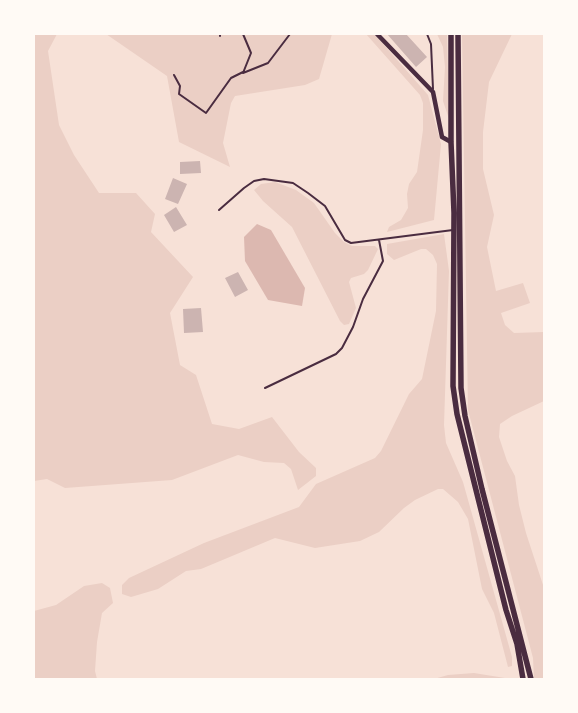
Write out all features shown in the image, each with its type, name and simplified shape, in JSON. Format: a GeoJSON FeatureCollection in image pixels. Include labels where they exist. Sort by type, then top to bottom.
{"type":"FeatureCollection","features":[{"type":"Feature","properties":{"kind":"highway"},"geometry":{"type":"LineString","coordinates":[[451,34],[453,230],[461,388],[465,416],[531,679]]}},
{"type":"Feature","properties":{"kind":"highway"},"geometry":{"type":"LineString","coordinates":[[458,34],[457,313],[453,386],[457,414],[503,600],[517,644],[523,679]]}},
{"type":"Feature","properties":{"kind":"street"},"geometry":{"type":"LineString","coordinates":[[377,34],[433,92],[442,137],[451,142]]}},
{"type":"Feature","properties":{"kind":"lane"},"geometry":{"type":"LineString","coordinates":[[243,34],[251,53],[243,72]]}},
{"type":"Feature","properties":{"kind":"lane"},"geometry":{"type":"LineString","coordinates":[[174,75],[180,86],[180,94],[206,113],[231,78],[268,63],[290,34]]}},
{"type":"Feature","properties":{"kind":"lane"},"geometry":{"type":"LineString","coordinates":[[427,34],[431,44],[433,92]]}},
{"type":"Feature","properties":{"kind":"lane"},"geometry":{"type":"LineString","coordinates":[[219,210],[254,181],[264,179],[292,183],[325,206],[346,240],[351,243],[453,230]]}},
{"type":"Feature","properties":{"kind":"lane"},"geometry":{"type":"LineString","coordinates":[[265,388],[336,354],[342,348],[354,327],[363,299],[383,260],[379,240]]}},
{"type":"Feature","properties":{"kind":"shaded area"},"geometry":{"type":"Polygon","coordinates":[[[34,34],[57,34],[48,51],[59,125],[74,155],[99,193],[136,193],[155,214],[151,232],[193,277],[170,313],[180,365],[196,375],[212,424],[239,429],[272,417],[299,452],[316,468],[316,476],[298,490],[291,469],[284,463],[264,462],[238,455],[172,480],[65,488],[47,479],[34,481],[34,34]]]}},
{"type":"Feature","properties":{"kind":"shaded area"},"geometry":{"type":"Polygon","coordinates":[[[106,34],[332,34],[319,79],[305,85],[235,96],[231,103],[223,143],[230,167],[179,142],[167,76],[106,34]]]}},
{"type":"Feature","properties":{"kind":"shaded area"},"geometry":{"type":"Polygon","coordinates":[[[366,34],[374,34],[428,95],[441,144],[434,220],[387,232],[389,227],[401,220],[408,208],[407,194],[409,184],[417,172],[423,130],[423,103],[420,95],[366,34]]]}},
{"type":"Feature","properties":{"kind":"shaded area"},"geometry":{"type":"Polygon","coordinates":[[[437,34],[447,34],[449,119],[443,101],[445,67],[443,47],[437,34]]]}},
{"type":"Feature","properties":{"kind":"shaded area"},"geometry":{"type":"Polygon","coordinates":[[[462,34],[512,34],[489,82],[483,132],[483,169],[494,215],[487,247],[496,291],[523,283],[530,303],[501,313],[505,325],[514,333],[544,332],[544,401],[512,416],[500,424],[499,437],[507,461],[515,476],[519,505],[526,533],[544,588],[544,679],[534,679],[533,658],[468,410],[462,34]]]}},
{"type":"Feature","properties":{"kind":"shaded area"},"geometry":{"type":"Polygon","coordinates":[[[275,182],[296,190],[314,203],[335,233],[344,242],[352,246],[375,246],[378,249],[368,270],[364,274],[351,278],[349,282],[356,308],[349,324],[344,325],[340,321],[292,227],[263,201],[254,190],[261,184],[275,182]]]}},
{"type":"Feature","properties":{"kind":"shaded area"},"geometry":{"type":"Polygon","coordinates":[[[257,224],[271,230],[305,288],[302,306],[268,300],[245,261],[244,237],[257,224]]]}},
{"type":"Feature","properties":{"kind":"shaded area"},"geometry":{"type":"Polygon","coordinates":[[[444,234],[449,271],[444,425],[446,443],[463,482],[512,657],[512,666],[508,667],[494,613],[482,589],[468,519],[458,502],[443,489],[438,489],[415,500],[379,532],[360,541],[315,548],[275,538],[201,569],[186,571],[158,589],[131,597],[122,594],[122,585],[129,578],[204,543],[299,507],[316,484],[375,458],[381,451],[409,394],[422,379],[436,311],[437,264],[433,255],[426,249],[421,249],[394,260],[387,254],[387,244],[444,234]]]}},
{"type":"Feature","properties":{"kind":"shaded area"},"geometry":{"type":"Polygon","coordinates":[[[102,583],[110,588],[113,603],[102,613],[97,642],[95,671],[97,679],[34,679],[34,611],[56,605],[84,586],[102,583]]]}},
{"type":"Feature","properties":{"kind":"shaded area"},"geometry":{"type":"Polygon","coordinates":[[[474,673],[511,679],[434,679],[448,675],[474,673]]]}},
{"type":"Feature","properties":{"kind":"building"},"geometry":{"type":"Polygon","coordinates":[[[387,34],[406,34],[427,57],[416,67],[387,34]]]}},
{"type":"Feature","properties":{"kind":"building"},"geometry":{"type":"Polygon","coordinates":[[[200,161],[201,173],[180,174],[180,162],[200,161]]]}},
{"type":"Feature","properties":{"kind":"building"},"geometry":{"type":"Polygon","coordinates":[[[173,178],[187,184],[178,204],[165,199],[173,178]]]}},
{"type":"Feature","properties":{"kind":"building"},"geometry":{"type":"Polygon","coordinates":[[[176,207],[187,225],[174,232],[164,215],[176,207]]]}},
{"type":"Feature","properties":{"kind":"building"},"geometry":{"type":"Polygon","coordinates":[[[238,272],[248,290],[235,297],[225,278],[238,272]]]}},
{"type":"Feature","properties":{"kind":"building"},"geometry":{"type":"Polygon","coordinates":[[[201,308],[203,332],[184,333],[183,309],[201,308]]]}}]}
